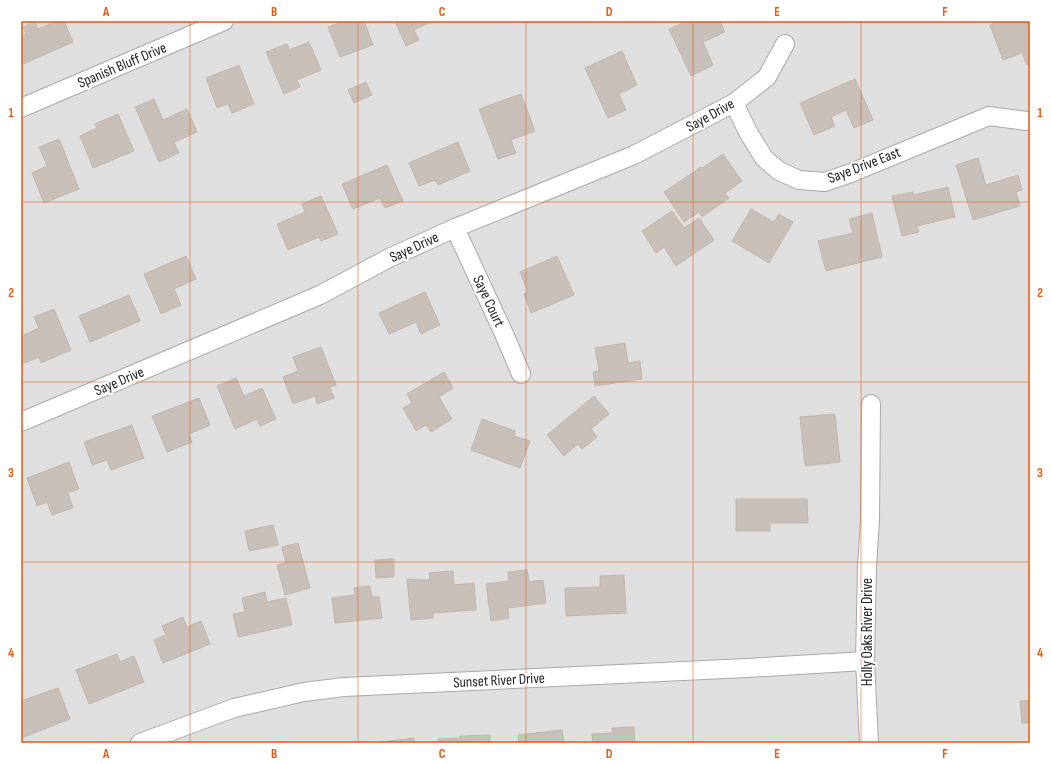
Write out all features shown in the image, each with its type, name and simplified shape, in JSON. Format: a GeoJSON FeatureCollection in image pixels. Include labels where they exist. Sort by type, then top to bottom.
{"type":"FeatureCollection","features":[{"type":"Feature","properties":{"kind":"street","name":"Spanish Bluff Drive"},"geometry":{"type":"LineString","coordinates":[[21,108],[224,21]]}},
{"type":"Feature","properties":{"kind":"street","name":"Saye Drive"},"geometry":{"type":"LineString","coordinates":[[21,422],[320,295],[389,258],[455,228],[634,155],[734,103],[767,77],[785,44]]}},
{"type":"Feature","properties":{"kind":"street","name":"Saye Drive East"},"geometry":{"type":"LineString","coordinates":[[734,103],[748,132],[764,158],[779,171],[799,180],[824,182],[850,173],[989,116],[1027,120]]}},
{"type":"Feature","properties":{"kind":"street","name":"Saye Court"},"geometry":{"type":"LineString","coordinates":[[455,228],[521,374]]}},
{"type":"Feature","properties":{"kind":"street","name":"Holly Oaks River Drive"},"geometry":{"type":"LineString","coordinates":[[869,743],[865,661],[867,566],[870,521],[871,404]]}},
{"type":"Feature","properties":{"kind":"street","name":"Sunset River Drive"},"geometry":{"type":"LineString","coordinates":[[140,743],[234,708],[304,692],[344,687],[865,661]]}},
{"type":"Feature","properties":{"kind":"shaded area"},"geometry":{"type":"Polygon","coordinates":[[[21,21],[1030,21],[1030,743],[21,743],[21,21]]]}},
{"type":"Feature","properties":{"kind":"building"},"geometry":{"type":"Polygon","coordinates":[[[57,21],[64,21],[73,42],[21,65],[21,36],[26,34],[23,27],[35,22],[38,29],[57,21]]]}},
{"type":"Feature","properties":{"kind":"building"},"geometry":{"type":"Polygon","coordinates":[[[345,21],[364,21],[373,45],[340,57],[328,27],[345,21]]]}},
{"type":"Feature","properties":{"kind":"building"},"geometry":{"type":"Polygon","coordinates":[[[395,21],[433,21],[414,30],[419,40],[406,46],[395,21]]]}},
{"type":"Feature","properties":{"kind":"building"},"geometry":{"type":"Polygon","coordinates":[[[680,21],[720,21],[725,32],[703,42],[713,65],[691,76],[669,29],[681,24],[680,21]]]}},
{"type":"Feature","properties":{"kind":"building"},"geometry":{"type":"Polygon","coordinates":[[[1001,21],[1030,21],[1030,64],[1027,65],[1022,53],[1003,60],[990,25],[1001,21]]]}},
{"type":"Feature","properties":{"kind":"building"},"geometry":{"type":"Polygon","coordinates":[[[309,42],[321,70],[297,80],[300,87],[284,94],[266,52],[287,44],[289,50],[309,42]]]}},
{"type":"Feature","properties":{"kind":"building"},"geometry":{"type":"Polygon","coordinates":[[[622,51],[637,85],[619,94],[626,110],[608,118],[585,68],[622,51]]]}},
{"type":"Feature","properties":{"kind":"building"},"geometry":{"type":"Polygon","coordinates":[[[239,65],[254,104],[232,113],[228,104],[217,108],[206,78],[239,65]]]}},
{"type":"Feature","properties":{"kind":"building"},"geometry":{"type":"Polygon","coordinates":[[[855,79],[873,120],[854,128],[846,110],[831,117],[835,126],[814,135],[800,103],[855,79]]]}},
{"type":"Feature","properties":{"kind":"building"},"geometry":{"type":"Polygon","coordinates":[[[366,82],[372,95],[354,103],[348,90],[366,82]]]}},
{"type":"Feature","properties":{"kind":"building"},"geometry":{"type":"Polygon","coordinates":[[[521,94],[535,131],[511,140],[516,153],[498,159],[479,109],[521,94]]]}},
{"type":"Feature","properties":{"kind":"building"},"geometry":{"type":"Polygon","coordinates":[[[154,99],[163,120],[187,109],[197,132],[174,142],[179,153],[159,162],[135,107],[154,99]]]}},
{"type":"Feature","properties":{"kind":"building"},"geometry":{"type":"Polygon","coordinates":[[[118,114],[134,151],[93,168],[80,136],[97,128],[95,124],[118,114]]]}},
{"type":"Feature","properties":{"kind":"building"},"geometry":{"type":"Polygon","coordinates":[[[59,139],[79,189],[44,203],[32,173],[47,166],[39,147],[59,139]]]}},
{"type":"Feature","properties":{"kind":"building"},"geometry":{"type":"Polygon","coordinates":[[[458,142],[470,171],[438,185],[435,180],[419,186],[409,163],[458,142]]]}},
{"type":"Feature","properties":{"kind":"building"},"geometry":{"type":"Polygon","coordinates":[[[723,154],[742,181],[725,193],[729,198],[702,217],[699,212],[684,222],[664,192],[723,154]]]}},
{"type":"Feature","properties":{"kind":"building"},"geometry":{"type":"Polygon","coordinates":[[[978,158],[986,185],[1018,175],[1022,190],[1016,192],[1020,206],[973,220],[956,165],[978,158]]]}},
{"type":"Feature","properties":{"kind":"building"},"geometry":{"type":"Polygon","coordinates":[[[387,165],[403,201],[385,208],[380,198],[353,209],[342,184],[387,165]]]}},
{"type":"Feature","properties":{"kind":"building"},"geometry":{"type":"Polygon","coordinates":[[[948,187],[955,217],[917,226],[919,232],[902,236],[892,196],[913,192],[913,195],[948,187]]]}},
{"type":"Feature","properties":{"kind":"building"},"geometry":{"type":"Polygon","coordinates":[[[321,196],[338,234],[321,241],[319,237],[288,250],[277,224],[305,212],[302,204],[321,196]]]}},
{"type":"Feature","properties":{"kind":"building"},"geometry":{"type":"Polygon","coordinates":[[[751,209],[774,222],[779,214],[793,222],[769,263],[732,241],[751,209]]]}},
{"type":"Feature","properties":{"kind":"building"},"geometry":{"type":"Polygon","coordinates":[[[672,211],[684,228],[699,218],[714,240],[676,266],[664,247],[656,253],[642,231],[672,211]]]}},
{"type":"Feature","properties":{"kind":"building"},"geometry":{"type":"Polygon","coordinates":[[[872,213],[882,257],[826,271],[818,241],[853,233],[849,219],[872,213]]]}},
{"type":"Feature","properties":{"kind":"building"},"geometry":{"type":"Polygon","coordinates":[[[186,256],[196,279],[174,289],[181,305],[161,314],[144,274],[186,256]]]}},
{"type":"Feature","properties":{"kind":"building"},"geometry":{"type":"Polygon","coordinates":[[[557,256],[574,295],[531,313],[524,294],[528,292],[520,272],[557,256]]]}},
{"type":"Feature","properties":{"kind":"building"},"geometry":{"type":"Polygon","coordinates":[[[425,292],[440,325],[421,334],[416,322],[389,334],[379,313],[425,292]]]}},
{"type":"Feature","properties":{"kind":"building"},"geometry":{"type":"Polygon","coordinates":[[[129,295],[140,321],[90,342],[79,316],[129,295]]]}},
{"type":"Feature","properties":{"kind":"building"},"geometry":{"type":"Polygon","coordinates":[[[54,309],[71,350],[41,363],[39,357],[22,364],[21,336],[39,328],[34,317],[54,309]]]}},
{"type":"Feature","properties":{"kind":"building"},"geometry":{"type":"Polygon","coordinates":[[[625,343],[628,363],[640,361],[642,379],[595,386],[593,372],[599,371],[595,348],[625,343]]]}},
{"type":"Feature","properties":{"kind":"building"},"geometry":{"type":"Polygon","coordinates":[[[321,347],[336,385],[330,387],[334,398],[317,404],[315,396],[293,404],[283,377],[298,371],[293,357],[321,347]]]}},
{"type":"Feature","properties":{"kind":"building"},"geometry":{"type":"Polygon","coordinates":[[[444,372],[453,388],[439,397],[452,419],[431,432],[426,425],[416,431],[403,408],[412,403],[407,394],[444,372]]]}},
{"type":"Feature","properties":{"kind":"building"},"geometry":{"type":"Polygon","coordinates":[[[236,378],[244,396],[262,388],[276,419],[260,426],[257,419],[235,429],[217,386],[236,378]]]}},
{"type":"Feature","properties":{"kind":"building"},"geometry":{"type":"Polygon","coordinates":[[[594,396],[609,414],[591,429],[597,437],[582,449],[578,444],[564,456],[547,435],[594,396]]]}},
{"type":"Feature","properties":{"kind":"building"},"geometry":{"type":"Polygon","coordinates":[[[199,398],[210,425],[189,434],[192,442],[167,452],[152,416],[199,398]]]}},
{"type":"Feature","properties":{"kind":"building"},"geometry":{"type":"Polygon","coordinates":[[[835,414],[840,462],[805,466],[800,417],[835,414]]]}},
{"type":"Feature","properties":{"kind":"building"},"geometry":{"type":"Polygon","coordinates":[[[482,419],[515,431],[514,436],[530,441],[520,468],[471,450],[482,419]]]}},
{"type":"Feature","properties":{"kind":"building"},"geometry":{"type":"Polygon","coordinates":[[[132,425],[144,458],[111,470],[107,460],[92,465],[84,442],[132,425]]]}},
{"type":"Feature","properties":{"kind":"building"},"geometry":{"type":"Polygon","coordinates":[[[69,462],[79,489],[68,493],[73,508],[52,515],[47,502],[37,506],[27,478],[69,462]]]}},
{"type":"Feature","properties":{"kind":"building"},"geometry":{"type":"Polygon","coordinates":[[[736,499],[807,499],[808,523],[770,523],[770,531],[736,531],[736,499]]]}},
{"type":"Feature","properties":{"kind":"building"},"geometry":{"type":"Polygon","coordinates":[[[273,525],[278,545],[249,551],[245,531],[273,525]]]}},
{"type":"Feature","properties":{"kind":"building"},"geometry":{"type":"Polygon","coordinates":[[[298,543],[310,588],[285,595],[277,565],[286,563],[282,547],[298,543]]]}},
{"type":"Feature","properties":{"kind":"building"},"geometry":{"type":"Polygon","coordinates":[[[394,559],[394,577],[376,578],[375,560],[394,559]]]}},
{"type":"Feature","properties":{"kind":"building"},"geometry":{"type":"Polygon","coordinates":[[[527,570],[529,582],[543,580],[546,603],[508,608],[509,618],[491,621],[486,584],[509,581],[508,572],[527,570]]]}},
{"type":"Feature","properties":{"kind":"building"},"geometry":{"type":"Polygon","coordinates":[[[453,571],[454,585],[474,583],[476,610],[433,613],[433,618],[411,620],[407,579],[430,580],[429,573],[453,571]]]}},
{"type":"Feature","properties":{"kind":"building"},"geometry":{"type":"Polygon","coordinates":[[[624,575],[626,613],[566,616],[565,588],[600,587],[600,576],[624,575]]]}},
{"type":"Feature","properties":{"kind":"building"},"geometry":{"type":"Polygon","coordinates":[[[370,586],[372,597],[379,597],[382,618],[335,623],[332,598],[355,595],[354,588],[370,586]]]}},
{"type":"Feature","properties":{"kind":"building"},"geometry":{"type":"Polygon","coordinates":[[[265,592],[267,602],[286,598],[292,625],[238,637],[233,614],[245,612],[242,598],[265,592]]]}},
{"type":"Feature","properties":{"kind":"building"},"geometry":{"type":"Polygon","coordinates":[[[183,617],[187,627],[201,621],[210,644],[163,663],[154,640],[166,635],[162,626],[183,617]]]}},
{"type":"Feature","properties":{"kind":"building"},"geometry":{"type":"Polygon","coordinates":[[[117,654],[120,662],[134,656],[144,682],[89,704],[76,670],[117,654]]]}},
{"type":"Feature","properties":{"kind":"building"},"geometry":{"type":"Polygon","coordinates":[[[58,688],[70,719],[21,738],[21,701],[58,688]]]}},
{"type":"Feature","properties":{"kind":"building"},"geometry":{"type":"Polygon","coordinates":[[[1030,700],[1030,723],[1022,723],[1020,701],[1030,700]]]}},
{"type":"Feature","properties":{"kind":"building"},"geometry":{"type":"Polygon","coordinates":[[[634,727],[635,743],[593,743],[592,734],[613,733],[612,728],[634,727]]]}},
{"type":"Feature","properties":{"kind":"building"},"geometry":{"type":"Polygon","coordinates":[[[562,730],[564,743],[519,743],[518,735],[562,730]]]}},
{"type":"Feature","properties":{"kind":"building"},"geometry":{"type":"Polygon","coordinates":[[[490,735],[490,743],[438,743],[438,739],[460,738],[460,736],[490,735]]]}},
{"type":"Feature","properties":{"kind":"building"},"geometry":{"type":"Polygon","coordinates":[[[414,738],[414,743],[373,743],[414,738]]]}}]}
